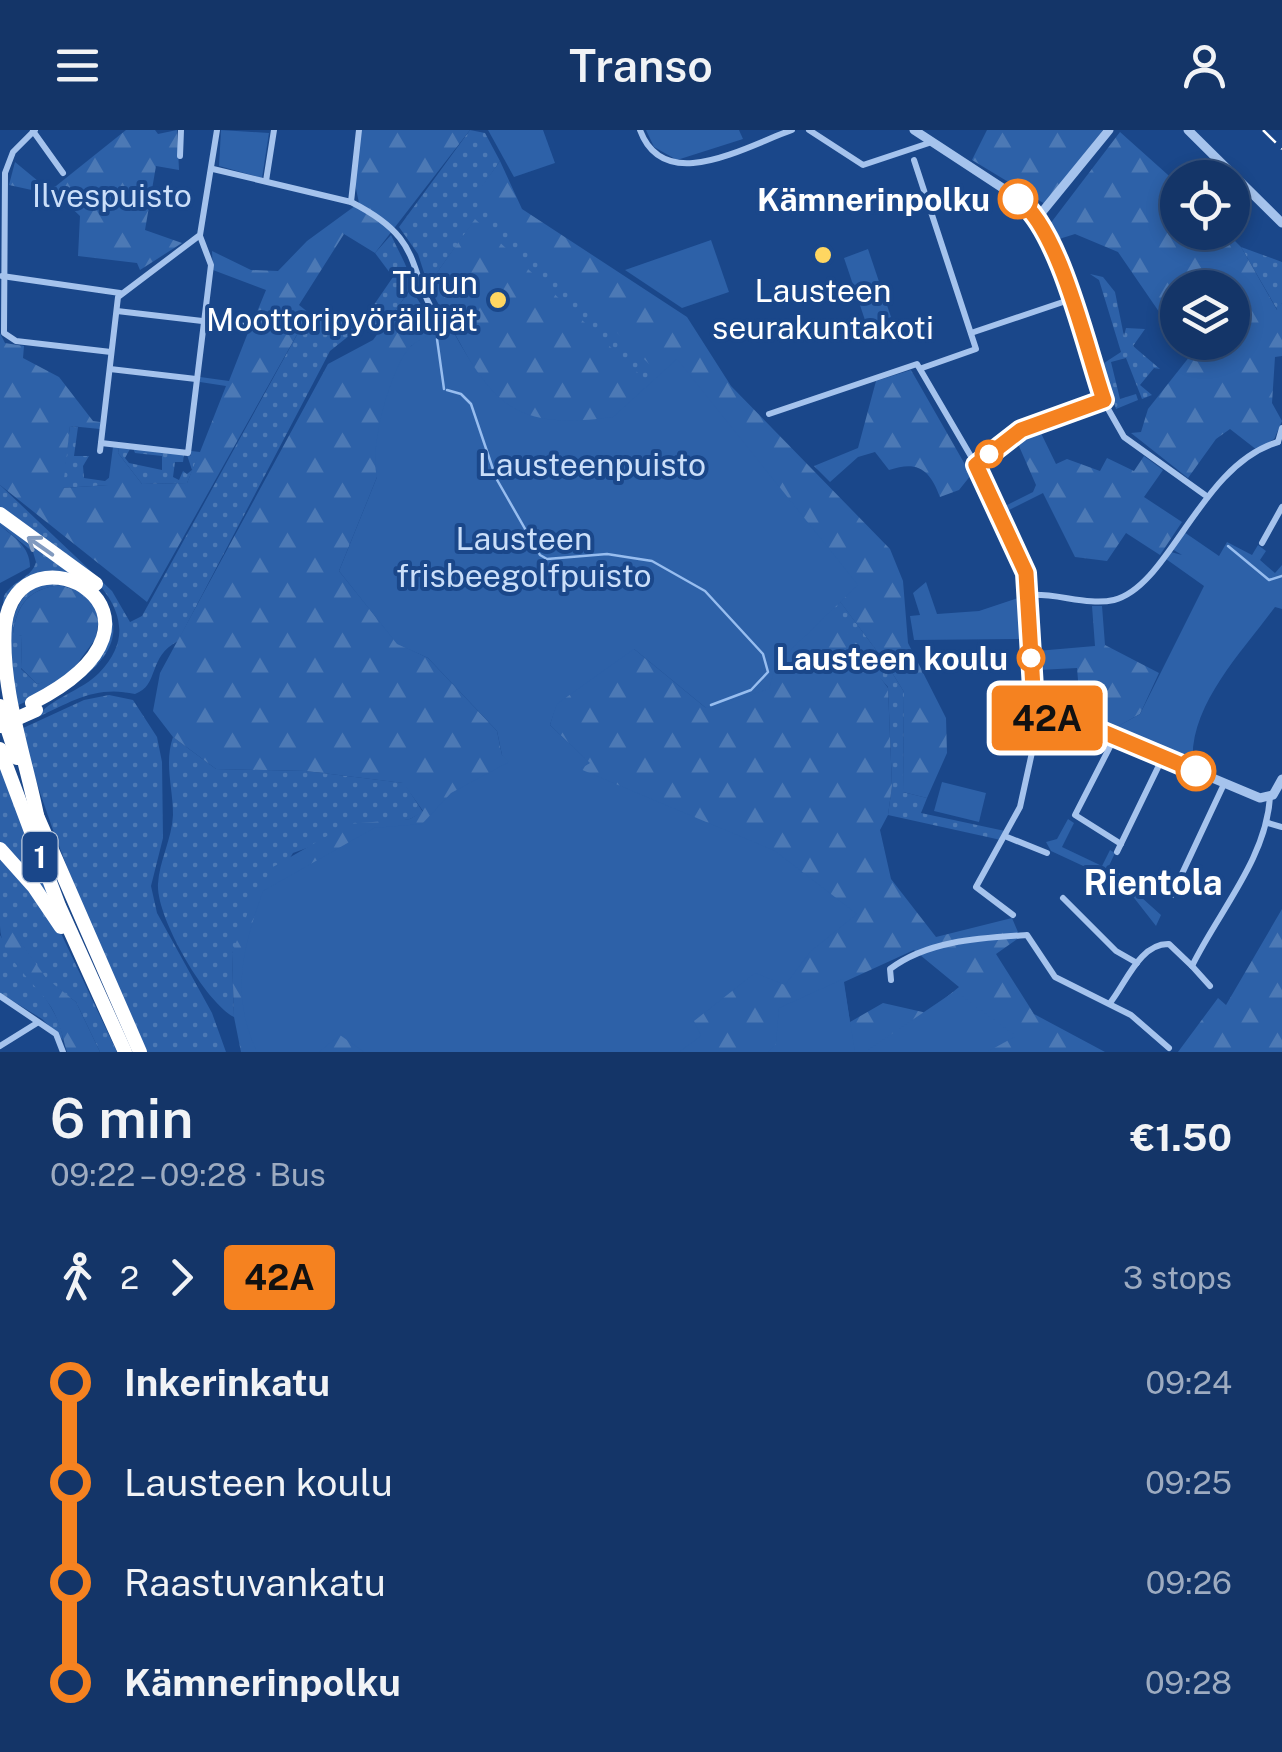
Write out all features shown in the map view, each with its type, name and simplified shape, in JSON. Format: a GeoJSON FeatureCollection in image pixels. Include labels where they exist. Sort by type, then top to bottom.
{"type":"FeatureCollection","features":[{"type":"Feature","properties":{"kind":"highway"},"geometry":{"type":"LineString","coordinates":[[0,514],[95,583],[114,614],[114,639],[100,667],[76,688],[0,716]]}},
{"type":"Feature","properties":{"kind":"highway"},"geometry":{"type":"LineString","coordinates":[[0,726],[34,706],[82,673],[104,639],[106,624],[98,600],[69,578],[41,579],[26,586],[10,606],[4,627],[8,684],[38,820]]}},
{"type":"Feature","properties":{"kind":"highway","name":"1"},"geometry":{"type":"LineString","coordinates":[[0,706],[38,820],[140,1052]]}},
{"type":"Feature","properties":{"kind":"highway","name":"1"},"geometry":{"type":"LineString","coordinates":[[0,748],[84,964],[125,1052]]}},
{"type":"Feature","properties":{"kind":"highway"},"geometry":{"type":"LineString","coordinates":[[0,849],[34,887],[84,964]]}},
{"type":"Feature","properties":{"kind":"street"},"geometry":{"type":"LineString","coordinates":[[63,173],[34,130],[12,152],[6,166],[2,276],[7,337],[112,352]]}},
{"type":"Feature","properties":{"kind":"street"},"geometry":{"type":"LineString","coordinates":[[180,156],[181,130]]}},
{"type":"Feature","properties":{"kind":"street"},"geometry":{"type":"LineString","coordinates":[[200,235],[120,293],[101,447],[188,453],[212,260],[200,235],[217,130]]}},
{"type":"Feature","properties":{"kind":"street"},"geometry":{"type":"LineString","coordinates":[[351,202],[358,130]]}},
{"type":"Feature","properties":{"kind":"street"},"geometry":{"type":"LineString","coordinates":[[640,130],[655,156],[681,166],[792,130]]}},
{"type":"Feature","properties":{"kind":"street"},"geometry":{"type":"LineString","coordinates":[[810,130],[864,165],[932,142]]}},
{"type":"Feature","properties":{"kind":"street"},"geometry":{"type":"LineString","coordinates":[[914,130],[1021,200],[1038,217],[1104,400],[1124,437],[1205,495]]}},
{"type":"Feature","properties":{"kind":"street"},"geometry":{"type":"LineString","coordinates":[[1038,217],[1109,130]]}},
{"type":"Feature","properties":{"kind":"street"},"geometry":{"type":"LineString","coordinates":[[1188,130],[1282,224]]}},
{"type":"Feature","properties":{"kind":"street"},"geometry":{"type":"LineString","coordinates":[[266,181],[274,132]]}},
{"type":"Feature","properties":{"kind":"street"},"geometry":{"type":"LineString","coordinates":[[769,414],[976,349],[914,160]]}},
{"type":"Feature","properties":{"kind":"street"},"geometry":{"type":"LineString","coordinates":[[213,169],[351,202],[400,234],[416,262],[426,302],[446,331]]}},
{"type":"Feature","properties":{"kind":"street"},"geometry":{"type":"LineString","coordinates":[[2,276],[120,293]]}},
{"type":"Feature","properties":{"kind":"street"},"geometry":{"type":"LineString","coordinates":[[971,333],[1070,300]]}},
{"type":"Feature","properties":{"kind":"street"},"geometry":{"type":"LineString","coordinates":[[116,311],[244,326]]}},
{"type":"Feature","properties":{"kind":"street"},"geometry":{"type":"LineString","coordinates":[[920,367],[976,465],[1022,560],[1030,595],[1032,692],[1040,716],[1030,776],[1007,837],[976,887],[1013,915]]}},
{"type":"Feature","properties":{"kind":"street"},"geometry":{"type":"LineString","coordinates":[[110,369],[196,379]]}},
{"type":"Feature","properties":{"kind":"street"},"geometry":{"type":"LineString","coordinates":[[976,465],[1021,430],[1104,400]]}},
{"type":"Feature","properties":{"kind":"street"},"geometry":{"type":"LineString","coordinates":[[1030,595],[1104,601],[1127,595],[1148,577],[1205,495],[1259,452],[1280,443],[1282,428]]}},
{"type":"Feature","properties":{"kind":"street"},"geometry":{"type":"LineString","coordinates":[[1262,543],[1282,506]]}},
{"type":"Feature","properties":{"kind":"street"},"geometry":{"type":"LineString","coordinates":[[1040,716],[1115,737],[1252,796],[1270,797]]}},
{"type":"Feature","properties":{"kind":"street"},"geometry":{"type":"LineString","coordinates":[[1115,737],[1075,815],[1122,844]]}},
{"type":"Feature","properties":{"kind":"street"},"geometry":{"type":"LineString","coordinates":[[1117,852],[1163,758]]}},
{"type":"Feature","properties":{"kind":"street"},"geometry":{"type":"LineString","coordinates":[[1192,966],[1268,823],[1270,797],[1282,779]]}},
{"type":"Feature","properties":{"kind":"street"},"geometry":{"type":"LineString","coordinates":[[1172,895],[1224,784]]}},
{"type":"Feature","properties":{"kind":"street"},"geometry":{"type":"LineString","coordinates":[[1268,823],[1282,826]]}},
{"type":"Feature","properties":{"kind":"street"},"geometry":{"type":"LineString","coordinates":[[1007,837],[1047,853]]}},
{"type":"Feature","properties":{"kind":"street"},"geometry":{"type":"LineString","coordinates":[[1064,898],[1116,951],[1137,963]]}},
{"type":"Feature","properties":{"kind":"street"},"geometry":{"type":"LineString","coordinates":[[892,980],[890,969],[914,953],[1025,931],[1055,977],[1144,1024],[1169,1048]]}},
{"type":"Feature","properties":{"kind":"street"},"geometry":{"type":"LineString","coordinates":[[1110,1003],[1137,963],[1149,950],[1165,943],[1210,986]]}},
{"type":"Feature","properties":{"kind":"street"},"geometry":{"type":"LineString","coordinates":[[0,996],[56,1034],[62,1052]]}},
{"type":"Feature","properties":{"kind":"street"},"geometry":{"type":"LineString","coordinates":[[0,1046],[38,1023]]}},
{"type":"Feature","properties":{"kind":"green space","name":"Ilvespuisto"},"geometry":{"type":"Polygon","coordinates":[[[126,130],[155,130],[158,134],[177,130],[179,170],[156,166],[145,230],[182,243],[140,270],[137,263],[78,256],[80,216],[59,196],[9,185],[15,162],[44,186],[56,186],[126,130]]]}},
{"type":"Feature","properties":{"kind":"green space"},"geometry":{"type":"Polygon","coordinates":[[[221,130],[269,133],[262,178],[219,166],[221,130]]]}},
{"type":"Feature","properties":{"kind":"green space"},"geometry":{"type":"Polygon","coordinates":[[[361,130],[470,130],[375,253],[344,234],[299,305],[309,313],[147,602],[0,485],[0,333],[5,343],[24,346],[23,358],[59,377],[93,421],[100,422],[100,429],[70,426],[63,488],[108,485],[113,447],[119,448],[118,453],[142,484],[187,483],[197,458],[191,456],[191,451],[200,452],[226,386],[200,382],[200,377],[229,381],[249,330],[241,328],[241,323],[252,324],[266,290],[213,270],[212,251],[251,270],[278,271],[307,241],[359,203],[355,184],[361,130]]]}},
{"type":"Feature","properties":{"kind":"green space"},"geometry":{"type":"Polygon","coordinates":[[[470,130],[485,133],[500,161],[477,194],[701,414],[888,666],[904,692],[903,792],[927,798],[921,813],[1005,831],[1001,840],[888,815],[892,786],[888,687],[475,220],[428,285],[418,254],[399,227],[470,130]]]}},
{"type":"Feature","properties":{"kind":"green space"},"geometry":{"type":"Polygon","coordinates":[[[488,130],[543,130],[555,163],[514,177],[488,130]]]}},
{"type":"Feature","properties":{"kind":"green space"},"geometry":{"type":"Polygon","coordinates":[[[646,130],[739,130],[743,139],[677,160],[654,147],[646,130]]]}},
{"type":"Feature","properties":{"kind":"green space"},"geometry":{"type":"Polygon","coordinates":[[[987,130],[1103,130],[1045,204],[972,160],[987,130]]]}},
{"type":"Feature","properties":{"kind":"green space"},"geometry":{"type":"Polygon","coordinates":[[[1120,132],[1160,168],[1160,250],[1243,250],[1277,310],[1282,303],[1282,356],[1275,357],[1272,403],[1282,421],[1274,439],[1257,450],[1230,429],[1216,439],[1188,478],[1131,433],[1141,432],[1148,409],[1187,360],[1250,360],[1250,270],[1160,270],[1160,313],[1118,252],[1075,234],[1056,240],[1050,224],[1120,132]]]}},
{"type":"Feature","properties":{"kind":"green space","name":"Lausteenpuisto"},"geometry":{"type":"Polygon","coordinates":[[[500,161],[522,209],[687,317],[731,386],[890,549],[903,581],[908,643],[946,718],[947,753],[927,798],[903,792],[904,692],[888,666],[700,414],[476,194],[500,161]]]}},
{"type":"Feature","properties":{"kind":"green space"},"geometry":{"type":"Polygon","coordinates":[[[475,219],[690,422],[888,688],[892,786],[888,815],[880,830],[891,879],[936,937],[1012,918],[1020,937],[996,954],[1034,1014],[1105,1052],[241,1052],[234,1017],[232,953],[254,897],[273,867],[348,824],[410,819],[423,811],[403,783],[306,771],[216,769],[173,737],[153,711],[160,673],[328,364],[373,340],[411,289],[438,331],[411,346],[377,477],[339,571],[397,643],[428,658],[497,731],[502,755],[566,776],[589,763],[550,725],[556,704],[622,639],[706,708],[477,374],[428,285],[475,219]],[[914,950],[844,982],[850,1022],[883,1003],[927,1013],[959,987],[914,950]]]}},
{"type":"Feature","properties":{"kind":"green space"},"geometry":{"type":"Polygon","coordinates":[[[391,235],[409,275],[408,291],[383,326],[356,331],[393,277],[375,253],[391,235]]]}},
{"type":"Feature","properties":{"kind":"green space"},"geometry":{"type":"Polygon","coordinates":[[[711,240],[729,292],[682,308],[625,270],[711,240]]]}},
{"type":"Feature","properties":{"kind":"green space"},"geometry":{"type":"Polygon","coordinates":[[[868,249],[891,317],[867,326],[844,258],[868,249]]]}},
{"type":"Feature","properties":{"kind":"green space"},"geometry":{"type":"Polygon","coordinates":[[[1243,250],[1282,262],[1282,303],[1278,311],[1243,250]]]}},
{"type":"Feature","properties":{"kind":"green space"},"geometry":{"type":"Polygon","coordinates":[[[1090,274],[1103,277],[1115,292],[1124,336],[1126,328],[1145,329],[1133,346],[1160,369],[1154,368],[1140,385],[1152,395],[1142,399],[1126,358],[1111,362],[1120,399],[1136,394],[1138,400],[1116,409],[1101,365],[1121,352],[1099,280],[1090,274]]]}},
{"type":"Feature","properties":{"kind":"green space"},"geometry":{"type":"Polygon","coordinates":[[[309,313],[322,320],[329,313],[356,331],[330,351],[178,641],[162,655],[148,684],[135,694],[109,692],[85,696],[38,717],[49,705],[99,673],[116,647],[119,623],[110,599],[93,577],[0,509],[0,485],[112,591],[130,622],[142,616],[309,313]]]}},
{"type":"Feature","properties":{"kind":"green space","name":"Lausteen frisbeegolfpuisto"},"geometry":{"type":"Polygon","coordinates":[[[438,331],[453,331],[468,358],[498,396],[532,416],[554,420],[613,417],[677,359],[858,585],[776,664],[769,689],[706,708],[634,649],[557,704],[550,725],[590,763],[580,769],[775,851],[857,914],[811,951],[785,985],[755,973],[694,1021],[701,1036],[679,1052],[364,1052],[340,1035],[319,1052],[257,1052],[249,1031],[242,971],[263,891],[374,828],[422,824],[451,793],[509,762],[502,755],[497,731],[428,658],[397,644],[339,571],[377,477],[379,429],[395,373],[410,347],[438,331]]]}},
{"type":"Feature","properties":{"kind":"green space"},"geometry":{"type":"Polygon","coordinates":[[[911,370],[971,475],[959,490],[940,497],[922,470],[908,466],[889,470],[875,452],[858,457],[830,482],[814,466],[858,448],[876,381],[911,370]]]}},
{"type":"Feature","properties":{"kind":"green space"},"geometry":{"type":"Polygon","coordinates":[[[70,426],[78,427],[74,456],[89,456],[83,466],[84,478],[105,481],[110,477],[109,485],[62,488],[70,426]]]}},
{"type":"Feature","properties":{"kind":"green space"},"geometry":{"type":"Polygon","coordinates":[[[1038,427],[1056,464],[1067,459],[1100,471],[1107,458],[1134,471],[1144,456],[1163,470],[1144,497],[1182,522],[1160,555],[1126,533],[1107,561],[1075,557],[1043,493],[1005,512],[1003,507],[1033,492],[1036,485],[1015,437],[1038,427]]]}},
{"type":"Feature","properties":{"kind":"green space"},"geometry":{"type":"Polygon","coordinates":[[[119,448],[130,449],[125,458],[129,463],[162,470],[162,456],[135,453],[133,448],[184,454],[183,462],[175,462],[173,477],[179,480],[183,471],[187,474],[192,470],[187,455],[198,457],[187,483],[142,484],[118,453],[119,448]]]}},
{"type":"Feature","properties":{"kind":"green space"},"geometry":{"type":"Polygon","coordinates":[[[0,518],[90,585],[107,607],[114,630],[106,654],[80,680],[34,708],[88,671],[100,648],[106,610],[59,573],[9,601],[7,710],[1,652],[4,596],[36,562],[33,552],[0,525],[0,518]]]}},
{"type":"Feature","properties":{"kind":"green space"},"geometry":{"type":"Polygon","coordinates":[[[0,525],[24,548],[30,567],[0,583],[0,525]]]}},
{"type":"Feature","properties":{"kind":"green space"},"geometry":{"type":"Polygon","coordinates":[[[1184,532],[1219,556],[1227,542],[1252,555],[1258,545],[1266,551],[1260,560],[1275,573],[1282,565],[1282,609],[1275,607],[1208,700],[1194,742],[1193,764],[1111,730],[1140,714],[1204,586],[1166,559],[1171,552],[1182,555],[1172,549],[1184,532]]]}},
{"type":"Feature","properties":{"kind":"green space"},"geometry":{"type":"Polygon","coordinates":[[[56,581],[84,592],[99,614],[100,641],[77,673],[16,706],[10,669],[11,629],[25,596],[38,586],[56,581]],[[49,587],[33,594],[21,606],[15,623],[13,633],[22,636],[21,669],[37,684],[86,658],[98,636],[90,608],[78,593],[66,587],[49,587]]]}},
{"type":"Feature","properties":{"kind":"green space"},"geometry":{"type":"Polygon","coordinates":[[[926,582],[937,614],[979,611],[1021,597],[1022,639],[914,640],[910,616],[920,615],[913,593],[926,582]]]}},
{"type":"Feature","properties":{"kind":"green space"},"geometry":{"type":"Polygon","coordinates":[[[60,585],[80,592],[98,620],[96,638],[69,675],[37,684],[21,668],[22,636],[13,634],[15,623],[21,606],[33,594],[60,585]]]}},
{"type":"Feature","properties":{"kind":"green space"},"geometry":{"type":"Polygon","coordinates":[[[1092,606],[1102,606],[1105,645],[1159,673],[1140,714],[1115,728],[1044,707],[1080,704],[1077,668],[1038,670],[1037,651],[1095,646],[1092,606]]]}},
{"type":"Feature","properties":{"kind":"green space"},"geometry":{"type":"Polygon","coordinates":[[[109,695],[133,700],[157,737],[162,762],[163,838],[151,886],[157,913],[212,1013],[226,1052],[147,1052],[78,893],[33,771],[21,729],[84,700],[109,695]]]}},
{"type":"Feature","properties":{"kind":"green space"},"geometry":{"type":"Polygon","coordinates":[[[173,737],[216,769],[306,771],[404,783],[423,812],[410,819],[335,832],[318,844],[293,853],[232,953],[234,1017],[210,995],[184,957],[160,899],[159,875],[173,815],[169,766],[173,737]]]}},
{"type":"Feature","properties":{"kind":"green space"},"geometry":{"type":"Polygon","coordinates":[[[0,767],[55,911],[0,846],[0,767]]]}},
{"type":"Feature","properties":{"kind":"green space"},"geometry":{"type":"Polygon","coordinates":[[[942,782],[986,793],[979,822],[934,811],[942,782]]]}},
{"type":"Feature","properties":{"kind":"green space"},"geometry":{"type":"Polygon","coordinates":[[[1068,819],[1074,823],[1062,847],[1102,866],[1110,850],[1115,853],[1108,868],[1145,886],[1141,897],[1161,915],[1156,926],[1124,885],[1051,851],[1046,842],[1057,839],[1068,819]]]}},
{"type":"Feature","properties":{"kind":"green space"},"geometry":{"type":"Polygon","coordinates":[[[0,857],[58,927],[117,1052],[100,1052],[76,1002],[46,979],[9,926],[0,926],[0,857]]]}},
{"type":"Feature","properties":{"kind":"green space"},"geometry":{"type":"Polygon","coordinates":[[[1282,909],[1282,1052],[1178,1052],[1218,998],[1226,1005],[1282,909]]]}},
{"type":"Feature","properties":{"kind":"green space"},"geometry":{"type":"Polygon","coordinates":[[[9,925],[46,978],[76,1002],[100,1052],[67,1052],[51,1007],[6,948],[0,926],[9,925]]]}},
{"type":"Feature","properties":{"kind":"green space"},"geometry":{"type":"Polygon","coordinates":[[[0,935],[47,1000],[63,1040],[42,1019],[0,993],[0,935]]]}},
{"type":"Feature","properties":{"kind":"green space"},"geometry":{"type":"Polygon","coordinates":[[[843,979],[855,1052],[768,1052],[776,1044],[779,1008],[843,979]]]}},
{"type":"Feature","properties":{"kind":"green space"},"geometry":{"type":"Polygon","coordinates":[[[955,991],[1016,1036],[987,1052],[865,1052],[955,991]]]}},
{"type":"Feature","properties":{"kind":"waterway"},"geometry":{"type":"LineString","coordinates":[[437,339],[444,389]]}},
{"type":"Feature","properties":{"kind":"waterway"},"geometry":{"type":"LineString","coordinates":[[447,390],[461,394],[471,404],[496,478],[540,555],[547,559],[607,554],[652,561],[705,591],[763,654],[768,672],[751,690],[711,705]]}},
{"type":"Feature","properties":{"kind":"waterway"},"geometry":{"type":"LineString","coordinates":[[1228,546],[1269,580],[1282,576]]}},
{"type":"Feature","properties":{"kind":"railway"},"geometry":{"type":"LineString","coordinates":[[1263,130],[1282,149]]}},
{"type":"Feature","properties":{"kind":"bus line","name":"42A"},"geometry":{"type":"LineString","coordinates":[[1018,199],[1034,212],[1050,239],[1104,400],[1021,430],[976,465],[1026,573],[1034,705],[1040,716],[1096,729],[1196,771]]}},
{"type":"Feature","properties":{"kind":"place","name":"Kämnerinpolku"},"geometry":{"type":"Point","coordinates":[1018,199]}},
{"type":"Feature","properties":{"kind":"place","name":"Lausteen seurakuntakoti"},"geometry":{"type":"Point","coordinates":[823,255]}},
{"type":"Feature","properties":{"kind":"place","name":"Turun Moottoripyöräilijät"},"geometry":{"type":"Point","coordinates":[498,300]}},
{"type":"Feature","properties":{"kind":"place","name":"Lausteen koulu"},"geometry":{"type":"Point","coordinates":[1031,658]}},
{"type":"Feature","properties":{"kind":"district","name":"Rientola"},"geometry":{"type":"Point","coordinates":[1153,882]}}]}
